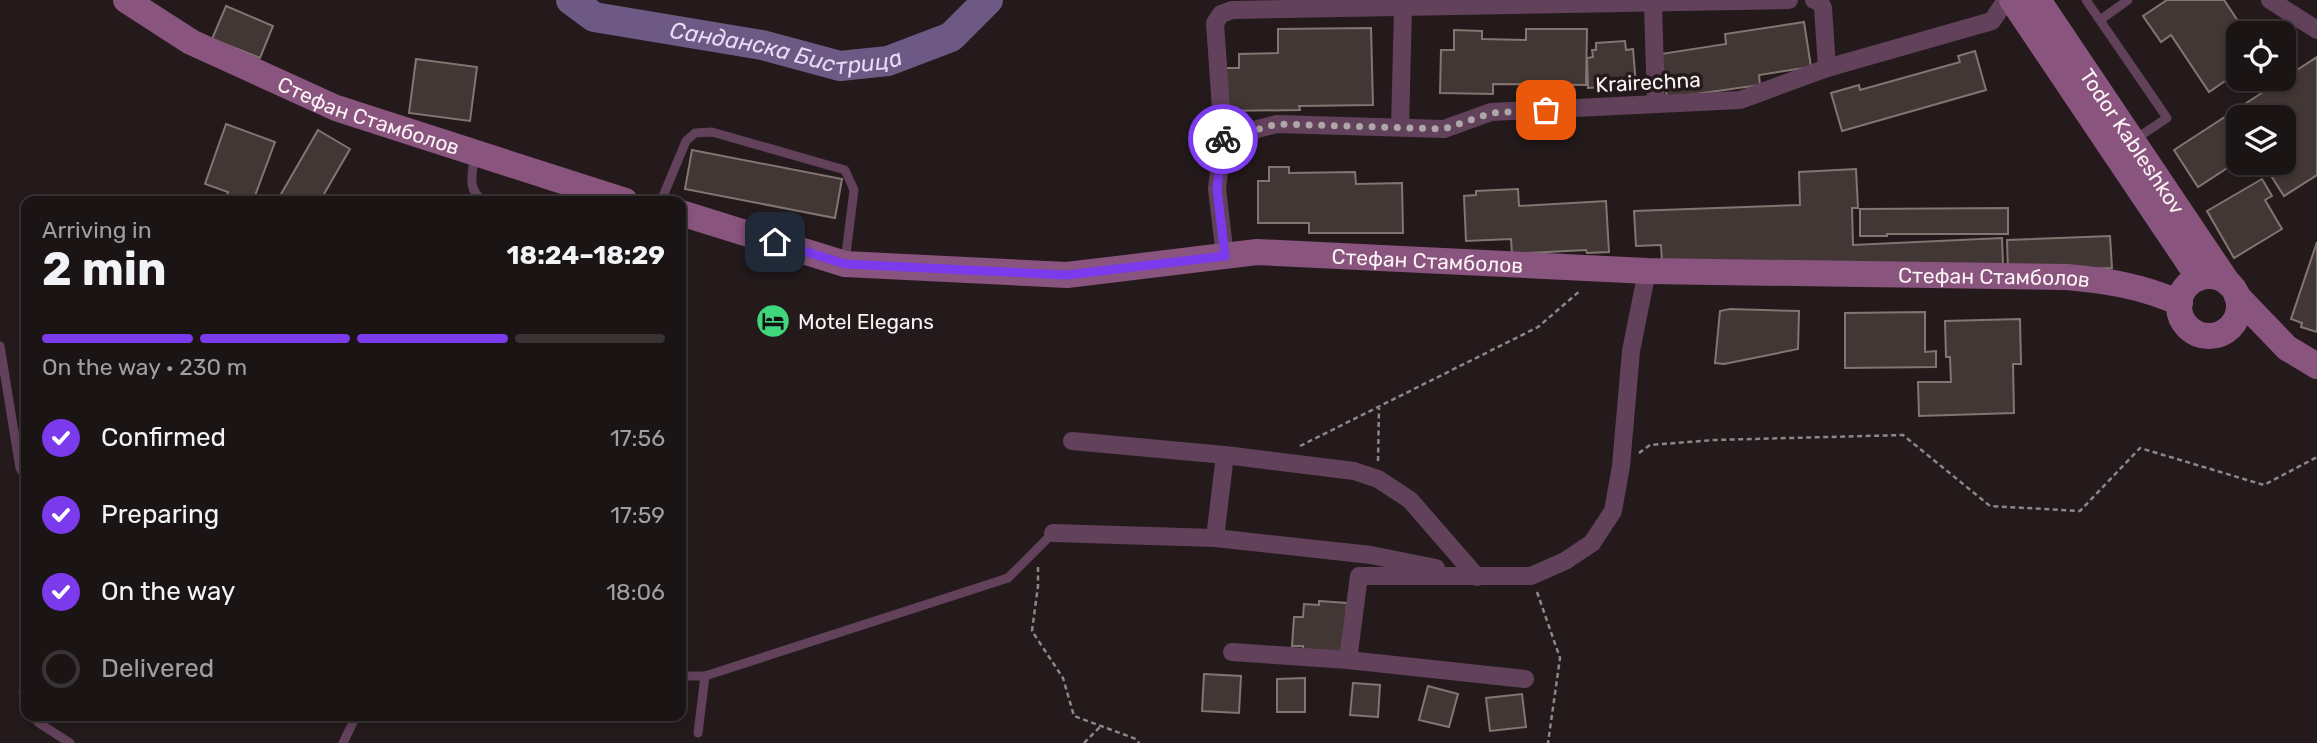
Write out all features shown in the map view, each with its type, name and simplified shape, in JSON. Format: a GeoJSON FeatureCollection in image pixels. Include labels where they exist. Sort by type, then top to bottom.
{"type":"FeatureCollection","features":[{"type":"Feature","properties":{"kind":"street","name":"Стефан Стамболов"},"geometry":{"type":"LineString","coordinates":[[125,0],[191,42],[335,108],[609,196]]}},
{"type":"Feature","properties":{"kind":"street"},"geometry":{"type":"LineString","coordinates":[[1225,256],[1217,189],[1223,138],[1215,23],[1221,14],[1232,10],[1788,0]]}},
{"type":"Feature","properties":{"kind":"street"},"geometry":{"type":"LineString","coordinates":[[1814,0],[1823,8],[1827,68]]}},
{"type":"Feature","properties":{"kind":"street","name":"Krairechna"},"geometry":{"type":"LineString","coordinates":[[1223,138],[1277,124],[1444,129],[1491,113],[1740,100],[1827,68],[1992,21],[2006,0]]}},
{"type":"Feature","properties":{"kind":"street","name":"Todor Kableshkov"},"geometry":{"type":"LineString","coordinates":[[2012,0],[2233,290]]}},
{"type":"Feature","properties":{"kind":"street","name":"Todor Kableshkov"},"geometry":{"type":"LineString","coordinates":[[2038,0],[2199,278]]}},
{"type":"Feature","properties":{"kind":"street"},"geometry":{"type":"LineString","coordinates":[[2270,0],[2317,30]]}},
{"type":"Feature","properties":{"kind":"street"},"geometry":{"type":"LineString","coordinates":[[1653,4],[1656,104]]}},
{"type":"Feature","properties":{"kind":"street"},"geometry":{"type":"LineString","coordinates":[[1400,127],[1403,8]]}},
{"type":"Feature","properties":{"kind":"street","name":"Стефан Стамболов"},"geometry":{"type":"LineString","coordinates":[[686,215],[845,264],[1067,275],[1257,252],[1604,270],[2067,277],[2110,281],[2148,289],[2180,303]]}},
{"type":"Feature","properties":{"kind":"street"},"geometry":{"type":"LineString","coordinates":[[1349,660],[1359,576],[1531,576],[1564,561],[1592,543],[1614,511],[1621,466],[1630,351],[1647,271]]}},
{"type":"Feature","properties":{"kind":"street"},"geometry":{"type":"LineString","coordinates":[[2287,348],[2233,290],[2214,276],[2199,278],[2184,290],[2180,303],[2182,318],[2192,330],[2207,335],[2222,332],[2247,336],[2287,348],[2317,366]]}},
{"type":"Feature","properties":{"kind":"street"},"geometry":{"type":"LineString","coordinates":[[2222,332],[2235,321],[2239,305],[2233,290]]}},
{"type":"Feature","properties":{"kind":"street"},"geometry":{"type":"LineString","coordinates":[[1072,441],[1271,460],[1354,471],[1378,479],[1410,500],[1477,577]]}},
{"type":"Feature","properties":{"kind":"street"},"geometry":{"type":"LineString","coordinates":[[1214,538],[1225,455]]}},
{"type":"Feature","properties":{"kind":"street"},"geometry":{"type":"LineString","coordinates":[[1053,533],[1214,538],[1371,555],[1477,577]]}},
{"type":"Feature","properties":{"kind":"street"},"geometry":{"type":"LineString","coordinates":[[1232,652],[1349,660],[1525,679]]}},
{"type":"Feature","properties":{"kind":"lane"},"geometry":{"type":"LineString","coordinates":[[2086,0],[2167,118],[2124,146]]}},
{"type":"Feature","properties":{"kind":"lane"},"geometry":{"type":"LineString","coordinates":[[2100,20],[2128,0]]}},
{"type":"Feature","properties":{"kind":"lane"},"geometry":{"type":"LineString","coordinates":[[663,196],[686,141],[695,133],[712,132],[845,170],[854,190],[845,264]]}},
{"type":"Feature","properties":{"kind":"lane"},"geometry":{"type":"LineString","coordinates":[[475,153],[471,179],[478,196]]}},
{"type":"Feature","properties":{"kind":"lane"},"geometry":{"type":"LineString","coordinates":[[0,346],[21,470]]}},
{"type":"Feature","properties":{"kind":"lane"},"geometry":{"type":"LineString","coordinates":[[686,676],[705,676],[1008,578],[1053,533]]}},
{"type":"Feature","properties":{"kind":"lane"},"geometry":{"type":"LineString","coordinates":[[698,733],[705,676]]}},
{"type":"Feature","properties":{"kind":"lane"},"geometry":{"type":"LineString","coordinates":[[37,721],[70,743]]}},
{"type":"Feature","properties":{"kind":"lane"},"geometry":{"type":"LineString","coordinates":[[343,743],[354,721]]}},
{"type":"Feature","properties":{"kind":"path"},"geometry":{"type":"LineString","coordinates":[[1271,460],[1538,327],[1604,270]]}},
{"type":"Feature","properties":{"kind":"path"},"geometry":{"type":"LineString","coordinates":[[1378,479],[1379,408]]}},
{"type":"Feature","properties":{"kind":"path"},"geometry":{"type":"LineString","coordinates":[[1621,466],[1650,445],[1714,440],[1903,435],[1990,506],[2080,511],[2140,448],[2264,485],[2317,457]]}},
{"type":"Feature","properties":{"kind":"path"},"geometry":{"type":"LineString","coordinates":[[1037,549],[1038,586],[1032,631],[1063,678],[1074,716],[1136,738],[1139,743]]}},
{"type":"Feature","properties":{"kind":"path"},"geometry":{"type":"LineString","coordinates":[[1531,576],[1560,658],[1548,743]]}},
{"type":"Feature","properties":{"kind":"path"},"geometry":{"type":"LineString","coordinates":[[1084,743],[1102,725]]}},
{"type":"Feature","properties":{"kind":"building"},"geometry":{"type":"Polygon","coordinates":[[[2167,0],[2224,0],[2238,21],[2226,21],[2226,80],[2209,92],[2171,35],[2161,42],[2143,16],[2167,0]]]}},
{"type":"Feature","properties":{"kind":"building"},"geometry":{"type":"Polygon","coordinates":[[[226,6],[273,26],[260,58],[212,39],[226,6]]]}},
{"type":"Feature","properties":{"kind":"building"},"geometry":{"type":"Polygon","coordinates":[[[1804,22],[1811,67],[1759,75],[1760,85],[1667,98],[1661,54],[1726,44],[1725,34],[1804,22]]]}},
{"type":"Feature","properties":{"kind":"building"},"geometry":{"type":"Polygon","coordinates":[[[1371,28],[1373,105],[1222,111],[1221,68],[1239,68],[1239,54],[1278,53],[1278,29],[1371,28]]]}},
{"type":"Feature","properties":{"kind":"building"},"geometry":{"type":"Polygon","coordinates":[[[1526,29],[1587,29],[1586,85],[1493,84],[1493,94],[1440,93],[1441,50],[1454,50],[1454,30],[1482,31],[1482,39],[1526,40],[1526,29]]]}},
{"type":"Feature","properties":{"kind":"building"},"geometry":{"type":"Polygon","coordinates":[[[1625,41],[1626,50],[1633,49],[1636,85],[1588,88],[1587,58],[1593,57],[1592,50],[1596,50],[1596,43],[1625,41]]]}},
{"type":"Feature","properties":{"kind":"building"},"geometry":{"type":"Polygon","coordinates":[[[1975,51],[1986,90],[1842,131],[1831,93],[1859,85],[1860,90],[1960,62],[1958,56],[1975,51]]]}},
{"type":"Feature","properties":{"kind":"building"},"geometry":{"type":"Polygon","coordinates":[[[2317,57],[2317,175],[2284,196],[2271,175],[2296,175],[2296,105],[2243,105],[2265,91],[2296,91],[2296,71],[2317,57]]]}},
{"type":"Feature","properties":{"kind":"building"},"geometry":{"type":"Polygon","coordinates":[[[416,59],[477,67],[470,121],[409,113],[416,59]]]}},
{"type":"Feature","properties":{"kind":"building"},"geometry":{"type":"Polygon","coordinates":[[[2226,116],[2226,169],[2198,187],[2174,150],[2226,116]]]}},
{"type":"Feature","properties":{"kind":"building"},"geometry":{"type":"Polygon","coordinates":[[[226,124],[275,142],[255,196],[226,196],[228,192],[205,184],[226,124]]]}},
{"type":"Feature","properties":{"kind":"building"},"geometry":{"type":"Polygon","coordinates":[[[318,130],[350,149],[323,196],[280,196],[318,130]]]}},
{"type":"Feature","properties":{"kind":"building"},"geometry":{"type":"Polygon","coordinates":[[[692,150],[842,179],[835,218],[685,189],[692,150]]]}},
{"type":"Feature","properties":{"kind":"building"},"geometry":{"type":"Polygon","coordinates":[[[1269,167],[1289,167],[1289,173],[1355,172],[1356,184],[1402,183],[1403,233],[1309,233],[1309,223],[1258,223],[1258,181],[1269,181],[1269,167]]]}},
{"type":"Feature","properties":{"kind":"building"},"geometry":{"type":"Polygon","coordinates":[[[1856,169],[1858,208],[1852,208],[1853,245],[2002,238],[2003,264],[1662,263],[1661,245],[1636,246],[1634,211],[1800,205],[1799,172],[1856,169]]]}},
{"type":"Feature","properties":{"kind":"building"},"geometry":{"type":"Polygon","coordinates":[[[2262,179],[2272,196],[2265,200],[2282,229],[2234,258],[2207,211],[2262,179]]]}},
{"type":"Feature","properties":{"kind":"building"},"geometry":{"type":"Polygon","coordinates":[[[1518,189],[1519,206],[1606,201],[1609,252],[1587,253],[1586,250],[1512,254],[1511,239],[1466,241],[1464,196],[1476,195],[1476,191],[1518,189]]]}},
{"type":"Feature","properties":{"kind":"building"},"geometry":{"type":"Polygon","coordinates":[[[2008,208],[2008,234],[1860,236],[1860,209],[2008,208]]]}},
{"type":"Feature","properties":{"kind":"building"},"geometry":{"type":"Polygon","coordinates":[[[2110,236],[2112,268],[2008,272],[2007,240],[2110,236]]]}},
{"type":"Feature","properties":{"kind":"building"},"geometry":{"type":"Polygon","coordinates":[[[2317,242],[2317,332],[2301,327],[2302,323],[2291,319],[2317,242]]]}},
{"type":"Feature","properties":{"kind":"building"},"geometry":{"type":"Polygon","coordinates":[[[1720,311],[1799,311],[1798,349],[1724,364],[1715,363],[1720,311]]]}},
{"type":"Feature","properties":{"kind":"building"},"geometry":{"type":"Polygon","coordinates":[[[1925,312],[1925,352],[1936,351],[1936,367],[1845,368],[1845,313],[1925,312]]]}},
{"type":"Feature","properties":{"kind":"building"},"geometry":{"type":"Polygon","coordinates":[[[2020,319],[2021,364],[2013,364],[2014,413],[1919,416],[1918,382],[1951,382],[1950,357],[1946,357],[1945,321],[2020,319]]]}},
{"type":"Feature","properties":{"kind":"building"},"geometry":{"type":"Polygon","coordinates":[[[1319,601],[1347,603],[1344,655],[1303,652],[1303,646],[1292,646],[1294,617],[1303,617],[1304,604],[1319,605],[1319,601]]]}},
{"type":"Feature","properties":{"kind":"building"},"geometry":{"type":"Polygon","coordinates":[[[1204,674],[1241,676],[1239,713],[1202,711],[1204,674]]]}},
{"type":"Feature","properties":{"kind":"building"},"geometry":{"type":"Polygon","coordinates":[[[1305,678],[1305,712],[1277,712],[1277,679],[1305,678]]]}},
{"type":"Feature","properties":{"kind":"building"},"geometry":{"type":"Polygon","coordinates":[[[1353,683],[1380,685],[1378,717],[1350,715],[1353,683]]]}},
{"type":"Feature","properties":{"kind":"building"},"geometry":{"type":"Polygon","coordinates":[[[1428,686],[1458,694],[1449,727],[1419,720],[1428,686]]]}},
{"type":"Feature","properties":{"kind":"building"},"geometry":{"type":"Polygon","coordinates":[[[1522,694],[1526,727],[1490,731],[1486,698],[1522,694]]]}},
{"type":"Feature","properties":{"kind":"waterway","name":"Санданска Бистрица"},"geometry":{"type":"LineString","coordinates":[[571,0],[594,17],[762,45],[840,66],[888,61],[951,37],[988,0]]}},
{"type":"Feature","properties":{"kind":"way so far"},"geometry":{"type":"LineString","coordinates":[[1223,139],[1277,124],[1444,129],[1491,113],[1546,110]]}},
{"type":"Feature","properties":{"kind":"place","name":"Motel Elegans"},"geometry":{"type":"Point","coordinates":[773,321]}},
{"type":"Feature","properties":{"kind":"route"},"geometry":{"type":"LineString","coordinates":[[775,242],[845,264],[1067,275],[1225,256],[1217,189],[1223,139]]}}]}
